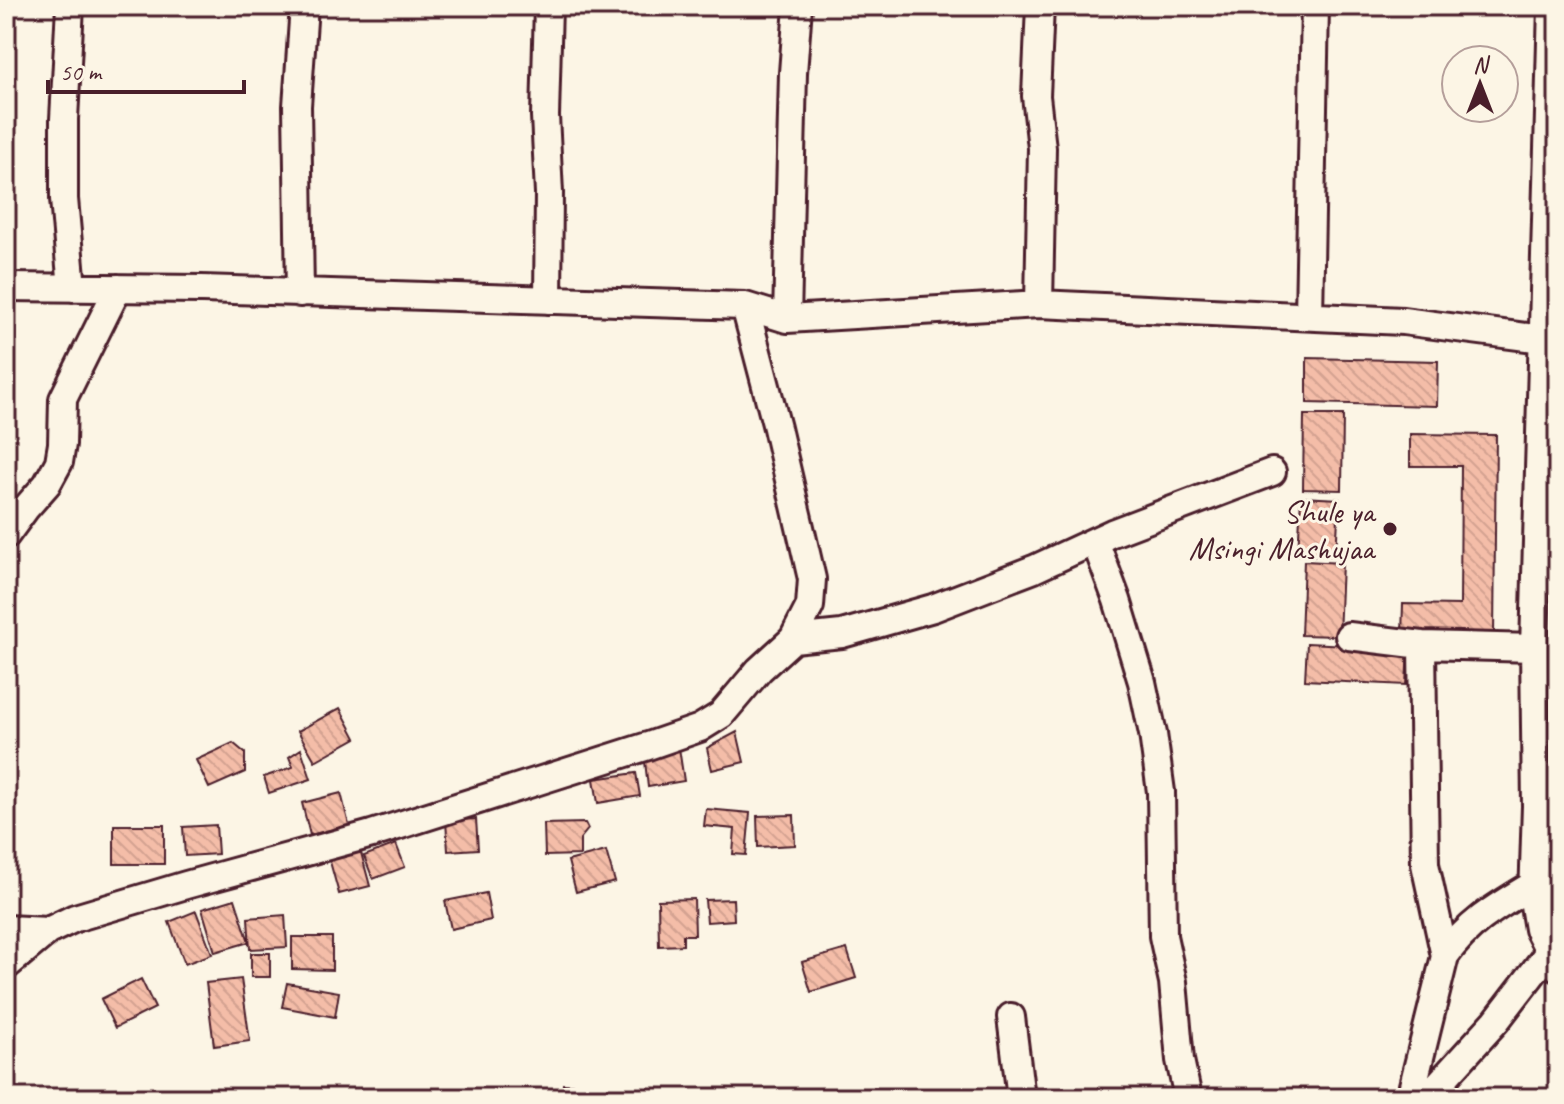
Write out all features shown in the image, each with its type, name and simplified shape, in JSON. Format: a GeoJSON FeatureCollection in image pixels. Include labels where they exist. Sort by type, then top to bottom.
{"type":"FeatureCollection","features":[{"type":"Feature","properties":{"kind":"street"},"geometry":{"type":"LineString","coordinates":[[70,6],[64,119],[64,199],[72,288]]}},
{"type":"Feature","properties":{"kind":"street"},"geometry":{"type":"LineString","coordinates":[[300,293],[297,106],[304,6]]}},
{"type":"Feature","properties":{"kind":"street"},"geometry":{"type":"LineString","coordinates":[[548,6],[545,116],[549,193],[548,300]]}},
{"type":"Feature","properties":{"kind":"street"},"geometry":{"type":"LineString","coordinates":[[787,319],[793,73],[798,6]]}},
{"type":"Feature","properties":{"kind":"street"},"geometry":{"type":"LineString","coordinates":[[1039,304],[1042,148],[1036,96],[1040,6]]}},
{"type":"Feature","properties":{"kind":"street"},"geometry":{"type":"LineString","coordinates":[[1309,316],[1315,6]]}},
{"type":"Feature","properties":{"kind":"street"},"geometry":{"type":"LineString","coordinates":[[1426,1098],[1554,960],[1538,929],[1533,899],[1536,806],[1534,648],[1551,340],[1552,6]]}},
{"type":"Feature","properties":{"kind":"street"},"geometry":{"type":"LineString","coordinates":[[6,287],[202,289],[745,306],[787,319],[1039,304],[1403,321],[1551,340]]}},
{"type":"Feature","properties":{"kind":"street"},"geometry":{"type":"LineString","coordinates":[[6,535],[47,484],[59,462],[63,399],[118,288]]}},
{"type":"Feature","properties":{"kind":"street"},"geometry":{"type":"LineString","coordinates":[[6,966],[48,931],[75,918],[372,834],[700,728],[721,715],[759,670],[793,639],[810,606],[812,579],[745,306]]}},
{"type":"Feature","properties":{"kind":"street"},"geometry":{"type":"LineString","coordinates":[[793,639],[842,634],[933,608],[1272,472]]}},
{"type":"Feature","properties":{"kind":"street"},"geometry":{"type":"LineString","coordinates":[[1095,541],[1142,682],[1153,734],[1161,792],[1163,936],[1173,982],[1180,1060],[1188,1098]]}},
{"type":"Feature","properties":{"kind":"street"},"geometry":{"type":"LineString","coordinates":[[1349,636],[1422,645],[1534,648]]}},
{"type":"Feature","properties":{"kind":"street"},"geometry":{"type":"LineString","coordinates":[[1422,645],[1425,864],[1445,956]]}},
{"type":"Feature","properties":{"kind":"street"},"geometry":{"type":"LineString","coordinates":[[1410,1098],[1445,956],[1459,936],[1492,909],[1534,884]]}},
{"type":"Feature","properties":{"kind":"street"},"geometry":{"type":"LineString","coordinates":[[6,929],[48,931]]}},
{"type":"Feature","properties":{"kind":"street"},"geometry":{"type":"LineString","coordinates":[[1011,1017],[1021,1098]]}},
{"type":"Feature","properties":{"kind":"building"},"geometry":{"type":"Polygon","coordinates":[[[1307,358],[1438,361],[1437,406],[1307,403],[1307,358]]]}},
{"type":"Feature","properties":{"kind":"building"},"geometry":{"type":"Polygon","coordinates":[[[1304,415],[1343,415],[1342,490],[1303,489],[1304,415]]]}},
{"type":"Feature","properties":{"kind":"building"},"geometry":{"type":"Polygon","coordinates":[[[1410,434],[1496,435],[1494,635],[1402,635],[1403,604],[1460,605],[1461,466],[1410,466],[1410,434]]]}},
{"type":"Feature","properties":{"kind":"building"},"geometry":{"type":"Polygon","coordinates":[[[1301,497],[1339,499],[1336,556],[1298,555],[1301,497]]]}},
{"type":"Feature","properties":{"kind":"building"},"geometry":{"type":"Polygon","coordinates":[[[1304,561],[1342,563],[1339,636],[1301,635],[1304,561]]]}},
{"type":"Feature","properties":{"kind":"building"},"geometry":{"type":"Polygon","coordinates":[[[1307,643],[1408,648],[1406,685],[1305,680],[1307,643]]]}},
{"type":"Feature","properties":{"kind":"building"},"geometry":{"type":"Polygon","coordinates":[[[340,708],[356,738],[315,761],[298,731],[340,708]]]}},
{"type":"Feature","properties":{"kind":"building"},"geometry":{"type":"Polygon","coordinates":[[[737,732],[744,762],[712,770],[707,748],[737,732]]]}},
{"type":"Feature","properties":{"kind":"building"},"geometry":{"type":"Polygon","coordinates":[[[233,743],[245,753],[245,772],[209,788],[196,760],[233,743]]]}},
{"type":"Feature","properties":{"kind":"building"},"geometry":{"type":"Polygon","coordinates":[[[679,748],[684,781],[648,787],[644,753],[679,748]]]}},
{"type":"Feature","properties":{"kind":"building"},"geometry":{"type":"Polygon","coordinates":[[[301,749],[311,779],[269,793],[264,777],[293,767],[289,757],[301,749]]]}},
{"type":"Feature","properties":{"kind":"building"},"geometry":{"type":"Polygon","coordinates":[[[636,773],[640,796],[598,803],[594,779],[636,773]]]}},
{"type":"Feature","properties":{"kind":"building"},"geometry":{"type":"Polygon","coordinates":[[[341,793],[349,825],[310,835],[302,803],[341,793]]]}},
{"type":"Feature","properties":{"kind":"building"},"geometry":{"type":"Polygon","coordinates":[[[706,809],[750,813],[746,855],[733,854],[735,829],[704,826],[706,809]]]}},
{"type":"Feature","properties":{"kind":"building"},"geometry":{"type":"Polygon","coordinates":[[[794,815],[795,845],[758,847],[757,816],[794,815]]]}},
{"type":"Feature","properties":{"kind":"building"},"geometry":{"type":"Polygon","coordinates":[[[476,819],[478,849],[448,851],[446,821],[476,819]]]}},
{"type":"Feature","properties":{"kind":"building"},"geometry":{"type":"Polygon","coordinates":[[[585,823],[588,829],[580,839],[580,855],[545,856],[544,824],[585,823]]]}},
{"type":"Feature","properties":{"kind":"building"},"geometry":{"type":"Polygon","coordinates":[[[114,825],[164,825],[164,864],[114,864],[114,825]]]}},
{"type":"Feature","properties":{"kind":"building"},"geometry":{"type":"Polygon","coordinates":[[[216,825],[218,854],[185,856],[183,827],[216,825]]]}},
{"type":"Feature","properties":{"kind":"building"},"geometry":{"type":"Polygon","coordinates":[[[396,844],[405,867],[373,879],[364,856],[396,844]]]}},
{"type":"Feature","properties":{"kind":"building"},"geometry":{"type":"Polygon","coordinates":[[[360,849],[370,886],[339,894],[329,858],[360,849]]]}},
{"type":"Feature","properties":{"kind":"building"},"geometry":{"type":"Polygon","coordinates":[[[606,851],[615,882],[576,892],[568,861],[606,851]]]}},
{"type":"Feature","properties":{"kind":"building"},"geometry":{"type":"Polygon","coordinates":[[[486,893],[491,920],[451,929],[445,901],[486,893]]]}},
{"type":"Feature","properties":{"kind":"building"},"geometry":{"type":"Polygon","coordinates":[[[235,899],[249,942],[215,952],[202,909],[235,899]]]}},
{"type":"Feature","properties":{"kind":"building"},"geometry":{"type":"Polygon","coordinates":[[[694,899],[695,935],[683,935],[683,945],[659,946],[658,900],[694,899]]]}},
{"type":"Feature","properties":{"kind":"building"},"geometry":{"type":"Polygon","coordinates":[[[733,899],[734,920],[707,922],[705,900],[733,899]]]}},
{"type":"Feature","properties":{"kind":"building"},"geometry":{"type":"Polygon","coordinates":[[[196,911],[212,954],[185,964],[169,922],[196,911]]]}},
{"type":"Feature","properties":{"kind":"building"},"geometry":{"type":"Polygon","coordinates":[[[285,915],[287,947],[250,949],[248,918],[285,915]]]}},
{"type":"Feature","properties":{"kind":"building"},"geometry":{"type":"Polygon","coordinates":[[[292,937],[332,937],[332,970],[292,969],[292,937]]]}},
{"type":"Feature","properties":{"kind":"building"},"geometry":{"type":"Polygon","coordinates":[[[847,949],[856,978],[811,992],[802,962],[847,949]]]}},
{"type":"Feature","properties":{"kind":"building"},"geometry":{"type":"Polygon","coordinates":[[[251,953],[270,953],[270,977],[251,977],[251,953]]]}},
{"type":"Feature","properties":{"kind":"building"},"geometry":{"type":"Polygon","coordinates":[[[141,979],[155,1008],[115,1028],[101,999],[141,979]]]}},
{"type":"Feature","properties":{"kind":"building"},"geometry":{"type":"Polygon","coordinates":[[[241,979],[250,1041],[214,1046],[206,983],[241,979]]]}},
{"type":"Feature","properties":{"kind":"building"},"geometry":{"type":"Polygon","coordinates":[[[287,983],[339,992],[335,1017],[282,1007],[287,983]]]}},
{"type":"Feature","properties":{"kind":"building"},"geometry":{"type":"Polygon","coordinates":[[[563,1084],[603,1087],[602,1098],[562,1098],[563,1084]]]}},
{"type":"Feature","properties":{"kind":"place","name":"Shule ya Msingi Mashujaa"},"geometry":{"type":"Point","coordinates":[1390,529]}}]}
